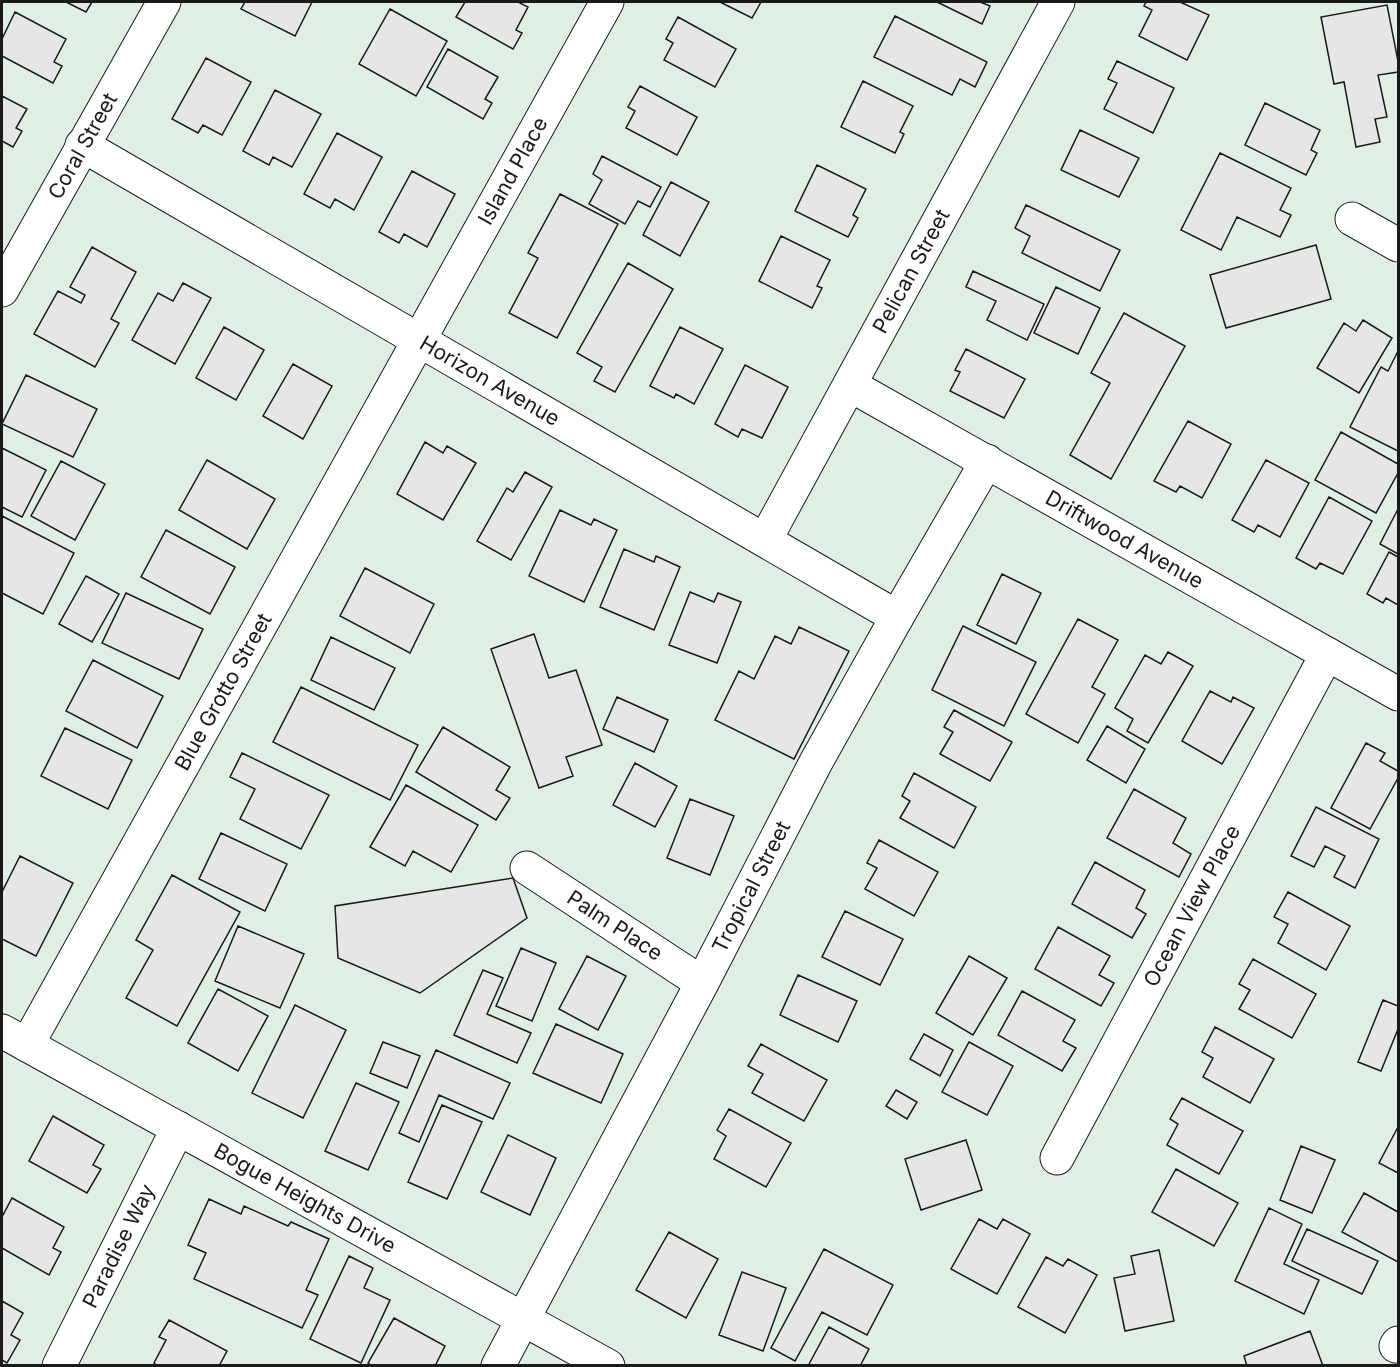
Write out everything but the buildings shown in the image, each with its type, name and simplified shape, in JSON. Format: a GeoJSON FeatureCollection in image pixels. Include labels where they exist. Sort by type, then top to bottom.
{"type":"FeatureCollection","features":[{"type":"Feature","properties":{"kind":"street","name":"Coral Street"},"geometry":{"type":"LineString","coordinates":[[2,290],[164,2]]}},
{"type":"Feature","properties":{"kind":"street","name":"Island Place"},"geometry":{"type":"LineString","coordinates":[[420,340],[607,2]]}},
{"type":"Feature","properties":{"kind":"street","name":"Pelican Street"},"geometry":{"type":"LineString","coordinates":[[765,540],[1058,2]]}},
{"type":"Feature","properties":{"kind":"street","name":"Horizon Avenue"},"geometry":{"type":"LineString","coordinates":[[82,145],[897,617]]}},
{"type":"Feature","properties":{"kind":"street"},"geometry":{"type":"LineString","coordinates":[[1352,219],[1398,245]]}},
{"type":"Feature","properties":{"kind":"street","name":"Blue Grotto Street"},"geometry":{"type":"LineString","coordinates":[[14,1038],[420,340]]}},
{"type":"Feature","properties":{"kind":"street","name":"Driftwood Avenue"},"geometry":{"type":"LineString","coordinates":[[850,385],[1398,694]]}},
{"type":"Feature","properties":{"kind":"street","name":"Tropical Street"},"geometry":{"type":"LineString","coordinates":[[498,1365],[702,983],[816,762],[987,461]]}},
{"type":"Feature","properties":{"kind":"street","name":"Ocean View Place"},"geometry":{"type":"LineString","coordinates":[[1057,1158],[1327,654]]}},
{"type":"Feature","properties":{"kind":"street","name":"Palm Place"},"geometry":{"type":"LineString","coordinates":[[527,868],[702,983]]}},
{"type":"Feature","properties":{"kind":"street","name":"Bogue Heights Drive"},"geometry":{"type":"LineString","coordinates":[[14,1038],[608,1365]]}},
{"type":"Feature","properties":{"kind":"street","name":"Paradise Way"},"geometry":{"type":"LineString","coordinates":[[59,1365],[178,1128]]}},
{"type":"Feature","properties":{"kind":"green space"},"geometry":{"type":"Polygon","coordinates":[[[2,2],[1398,2],[1398,1365],[2,1365],[2,2]]]}}]}
